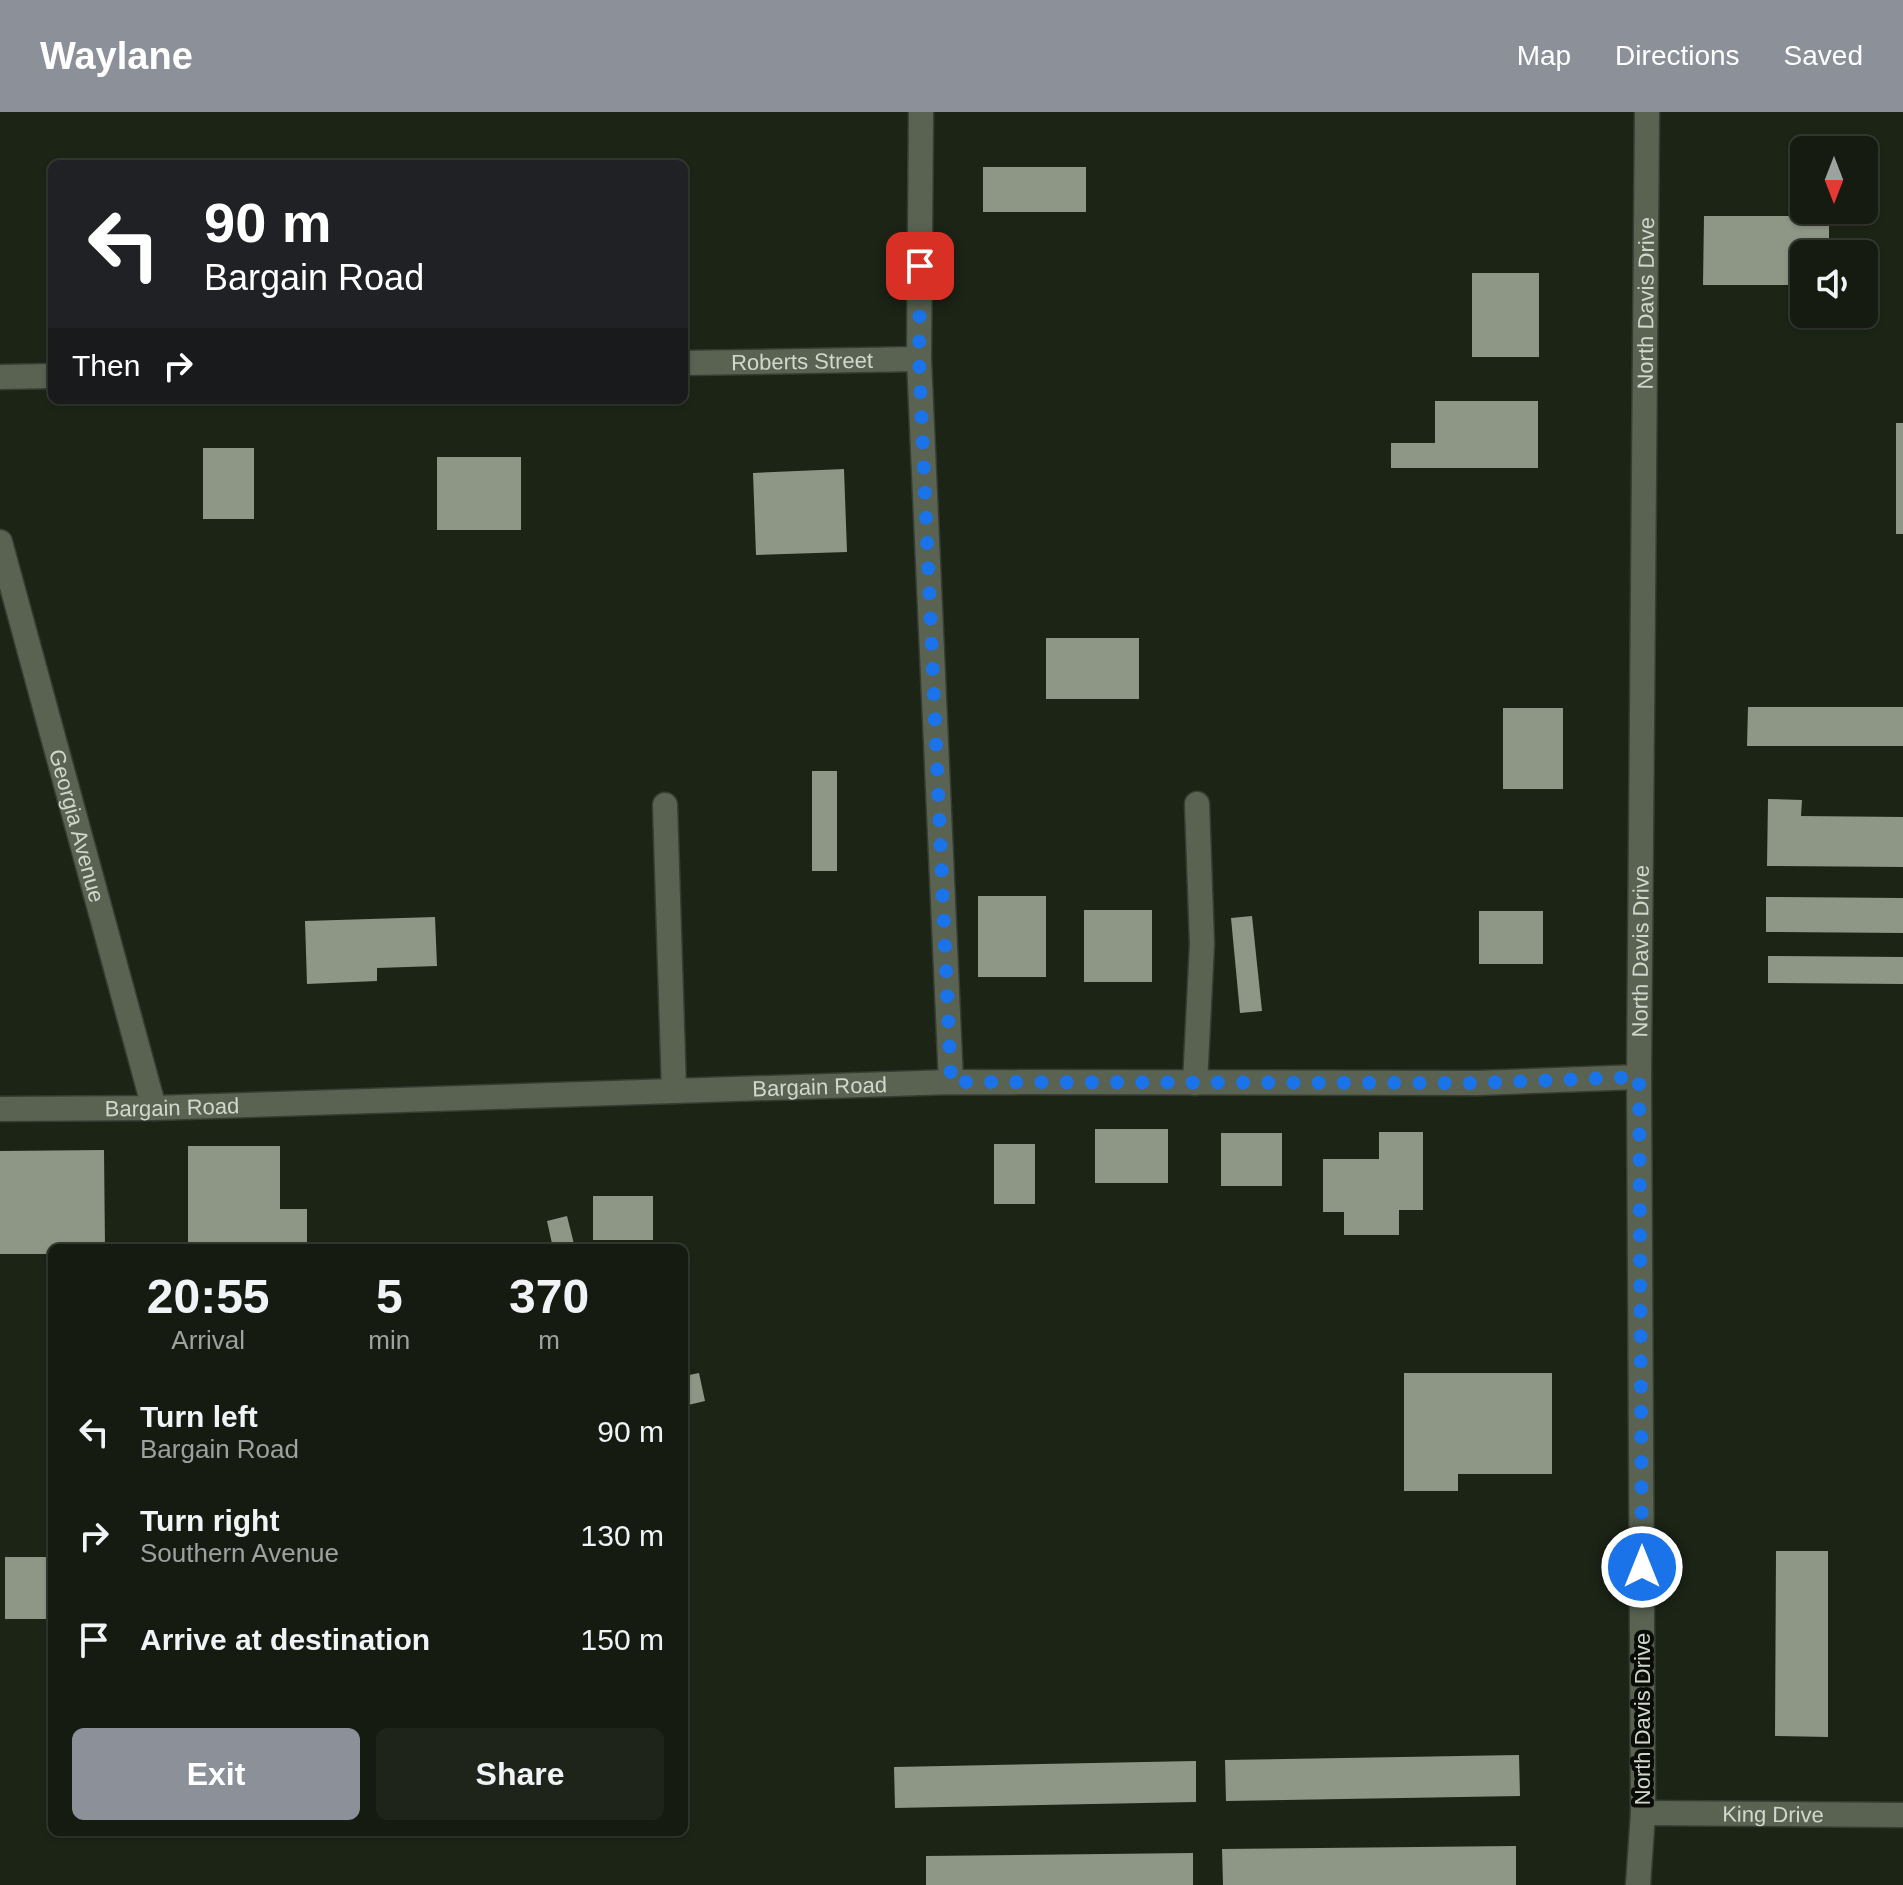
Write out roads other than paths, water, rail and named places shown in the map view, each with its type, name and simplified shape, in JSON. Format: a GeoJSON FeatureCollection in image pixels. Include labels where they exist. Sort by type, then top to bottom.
{"type":"FeatureCollection","features":[{"type":"Feature","properties":{"kind":"street"},"geometry":{"type":"LineString","coordinates":[[921,112],[919,359],[951,1082]]}},
{"type":"Feature","properties":{"kind":"street","name":"North Davis Drive"},"geometry":{"type":"LineString","coordinates":[[1638,1885],[1643,1813],[1639,1077],[1647,112]]}},
{"type":"Feature","properties":{"kind":"street","name":"Roberts Street"},"geometry":{"type":"LineString","coordinates":[[688,363],[919,359]]}},
{"type":"Feature","properties":{"kind":"street"},"geometry":{"type":"LineString","coordinates":[[0,377],[48,376]]}},
{"type":"Feature","properties":{"kind":"street","name":"Georgia Avenue"},"geometry":{"type":"LineString","coordinates":[[0,542],[154,1108]]}},
{"type":"Feature","properties":{"kind":"street"},"geometry":{"type":"LineString","coordinates":[[1195,1083],[1202,944],[1197,804]]}},
{"type":"Feature","properties":{"kind":"street"},"geometry":{"type":"LineString","coordinates":[[665,805],[674,1091]]}},
{"type":"Feature","properties":{"kind":"street","name":"Bargain Road"},"geometry":{"type":"LineString","coordinates":[[0,1109],[154,1108],[951,1082],[1478,1083],[1639,1077]]}},
{"type":"Feature","properties":{"kind":"street","name":"King Drive"},"geometry":{"type":"LineString","coordinates":[[1643,1813],[1903,1815]]}}]}
